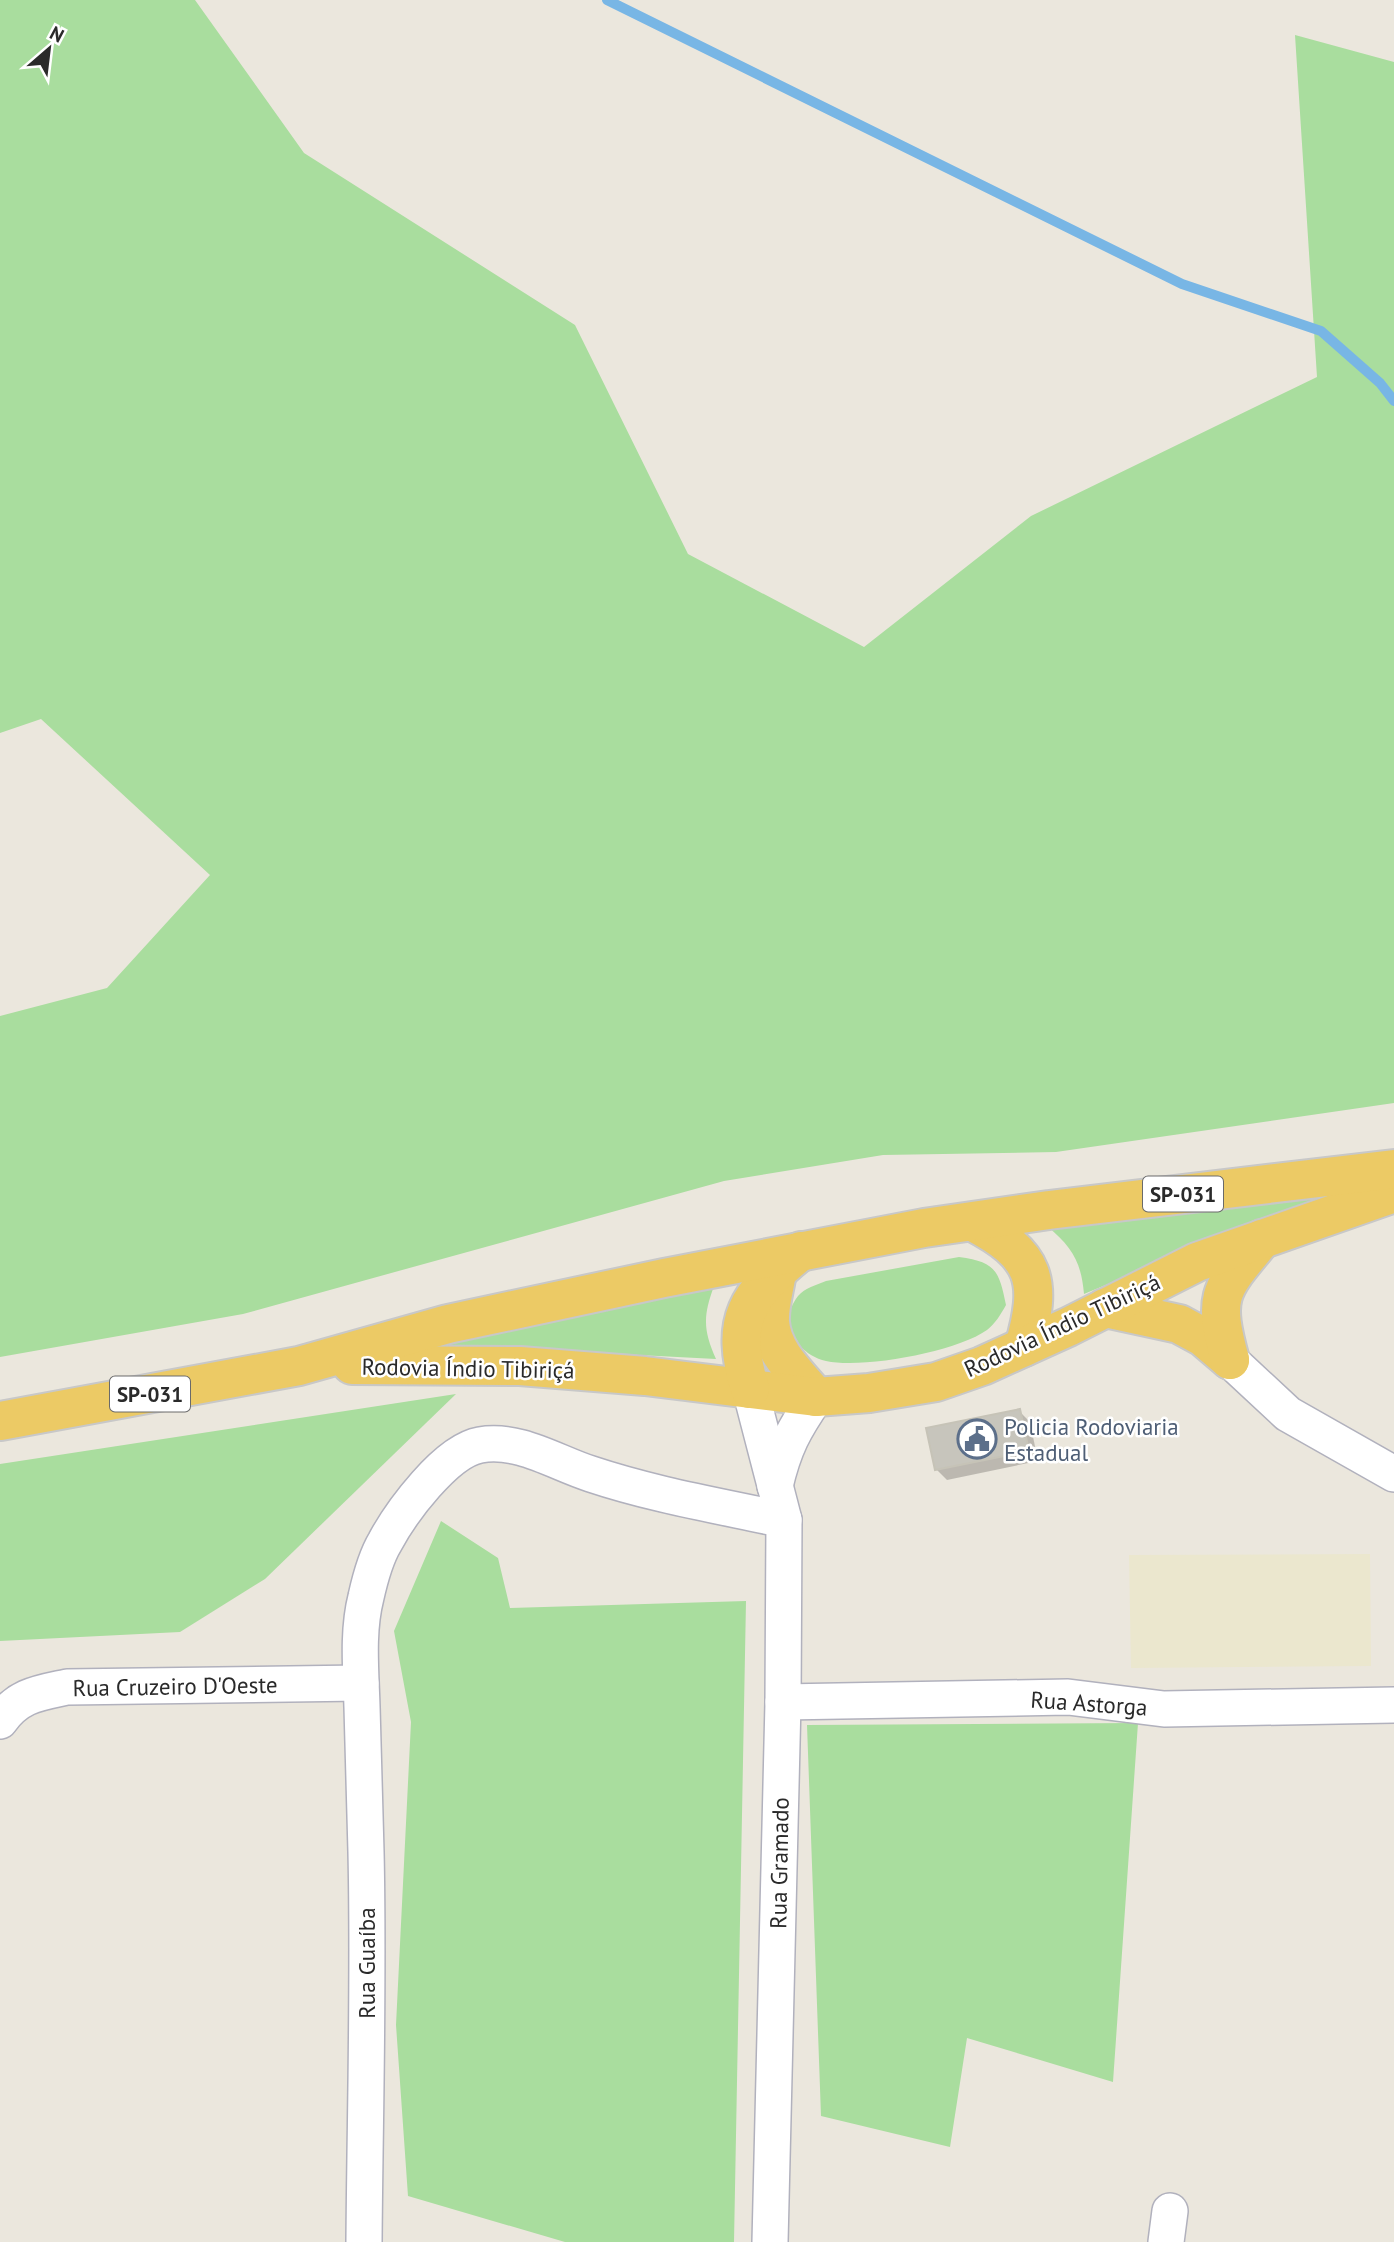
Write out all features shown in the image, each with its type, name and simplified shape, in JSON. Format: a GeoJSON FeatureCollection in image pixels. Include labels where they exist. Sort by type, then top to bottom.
{"type":"FeatureCollection","features":[{"type":"Feature","properties":{"kind":"highway","name":"Rodovia Índio Tibiriçá"},"geometry":{"type":"LineString","coordinates":[[0,1421],[299,1366],[448,1324],[789,1260],[924,1228],[1049,1210],[1394,1169]]}},
{"type":"Feature","properties":{"kind":"highway","name":"Rodovia Índio Tibiriçá"},"geometry":{"type":"LineString","coordinates":[[299,1366],[520,1366],[645,1376],[816,1397],[869,1394],[936,1382],[982,1366],[1024,1348],[1196,1262],[1394,1193]]}},
{"type":"Feature","properties":{"kind":"highway"},"geometry":{"type":"LineString","coordinates":[[973,1222],[1013,1247],[1026,1263],[1032,1279],[1033,1299],[1032,1320],[1024,1348]]}},
{"type":"Feature","properties":{"kind":"highway"},"geometry":{"type":"LineString","coordinates":[[1230,1360],[1220,1325],[1219,1306],[1224,1290],[1235,1271],[1262,1240]]}},
{"type":"Feature","properties":{"kind":"highway"},"geometry":{"type":"LineString","coordinates":[[750,1389],[741,1360],[740,1337],[744,1317],[752,1300],[789,1260]]}},
{"type":"Feature","properties":{"kind":"highway"},"geometry":{"type":"LineString","coordinates":[[789,1260],[770,1322],[775,1342],[784,1359],[816,1397]]}},
{"type":"Feature","properties":{"kind":"highway"},"geometry":{"type":"LineString","coordinates":[[1105,1308],[1180,1324],[1203,1337],[1230,1360]]}},
{"type":"Feature","properties":{"kind":"street"},"geometry":{"type":"LineString","coordinates":[[1230,1360],[1288,1414],[1394,1474]]}},
{"type":"Feature","properties":{"kind":"street","name":"Rua Gramado"},"geometry":{"type":"LineString","coordinates":[[750,1389],[784,1520],[783,1703],[770,2242]]}},
{"type":"Feature","properties":{"kind":"street"},"geometry":{"type":"LineString","coordinates":[[775,1486],[794,1428],[816,1397]]}},
{"type":"Feature","properties":{"kind":"street","name":"Rua Guaíba"},"geometry":{"type":"LineString","coordinates":[[364,2242],[366,1855],[362,1624],[366,1596],[384,1543],[439,1469],[463,1451],[478,1445],[513,1444],[592,1474],[666,1494],[784,1520]]}},
{"type":"Feature","properties":{"kind":"street","name":"Rua Cruzeiro D'Oeste"},"geometry":{"type":"LineString","coordinates":[[0,1721],[8,1709],[29,1695],[68,1687],[361,1684]]}},
{"type":"Feature","properties":{"kind":"street","name":"Rua Astorga"},"geometry":{"type":"LineString","coordinates":[[783,1703],[1068,1697],[1164,1709],[1394,1705]]}},
{"type":"Feature","properties":{"kind":"shaded area"},"geometry":{"type":"Polygon","coordinates":[[[1370,1554],[1371,1666],[1131,1668],[1129,1555],[1370,1554]]]}},
{"type":"Feature","properties":{"kind":"green space"},"geometry":{"type":"Polygon","coordinates":[[[0,0],[195,0],[304,153],[575,325],[688,554],[864,647],[1031,516],[1317,377],[1295,35],[1394,62],[1394,1103],[1056,1152],[883,1155],[724,1181],[243,1314],[0,1357],[0,1016],[107,988],[210,875],[41,719],[0,733],[0,0]]]}},
{"type":"Feature","properties":{"kind":"green space"},"geometry":{"type":"Polygon","coordinates":[[[1377,1179],[1199,1246],[1084,1294],[1074,1256],[1047,1226],[1377,1179]]]}},
{"type":"Feature","properties":{"kind":"green space"},"geometry":{"type":"Polygon","coordinates":[[[959,1257],[981,1262],[994,1270],[1006,1305],[990,1328],[973,1338],[909,1357],[842,1363],[826,1361],[806,1352],[793,1336],[789,1317],[792,1306],[798,1296],[811,1287],[826,1281],[959,1257]]]}},
{"type":"Feature","properties":{"kind":"green space"},"geometry":{"type":"Polygon","coordinates":[[[714,1286],[706,1323],[716,1359],[504,1348],[425,1353],[420,1345],[714,1286]]]}},
{"type":"Feature","properties":{"kind":"green space"},"geometry":{"type":"Polygon","coordinates":[[[456,1394],[265,1579],[180,1632],[0,1641],[0,1464],[456,1394]]]}},
{"type":"Feature","properties":{"kind":"green space"},"geometry":{"type":"Polygon","coordinates":[[[441,1521],[498,1558],[510,1608],[746,1601],[734,2242],[565,2242],[408,2196],[396,2025],[411,1722],[394,1631],[441,1521]]]}},
{"type":"Feature","properties":{"kind":"green space"},"geometry":{"type":"Polygon","coordinates":[[[1138,1723],[1113,2082],[967,2038],[950,2147],[821,2116],[807,1725],[1138,1723]]]}},
{"type":"Feature","properties":{"kind":"building","name":"Policia Rodoviaria Estadual"},"geometry":{"type":"Polygon","coordinates":[[[1020,1409],[1029,1451],[935,1470],[926,1428],[1020,1409]]]}},
{"type":"Feature","properties":{"kind":"waterway"},"geometry":{"type":"LineString","coordinates":[[607,0],[1182,284],[1321,331],[1380,383],[1394,401]]}},
{"type":"Feature","properties":{"kind":"place","name":"Policia Rodoviaria Estadual"},"geometry":{"type":"Point","coordinates":[977,1439]}}]}
